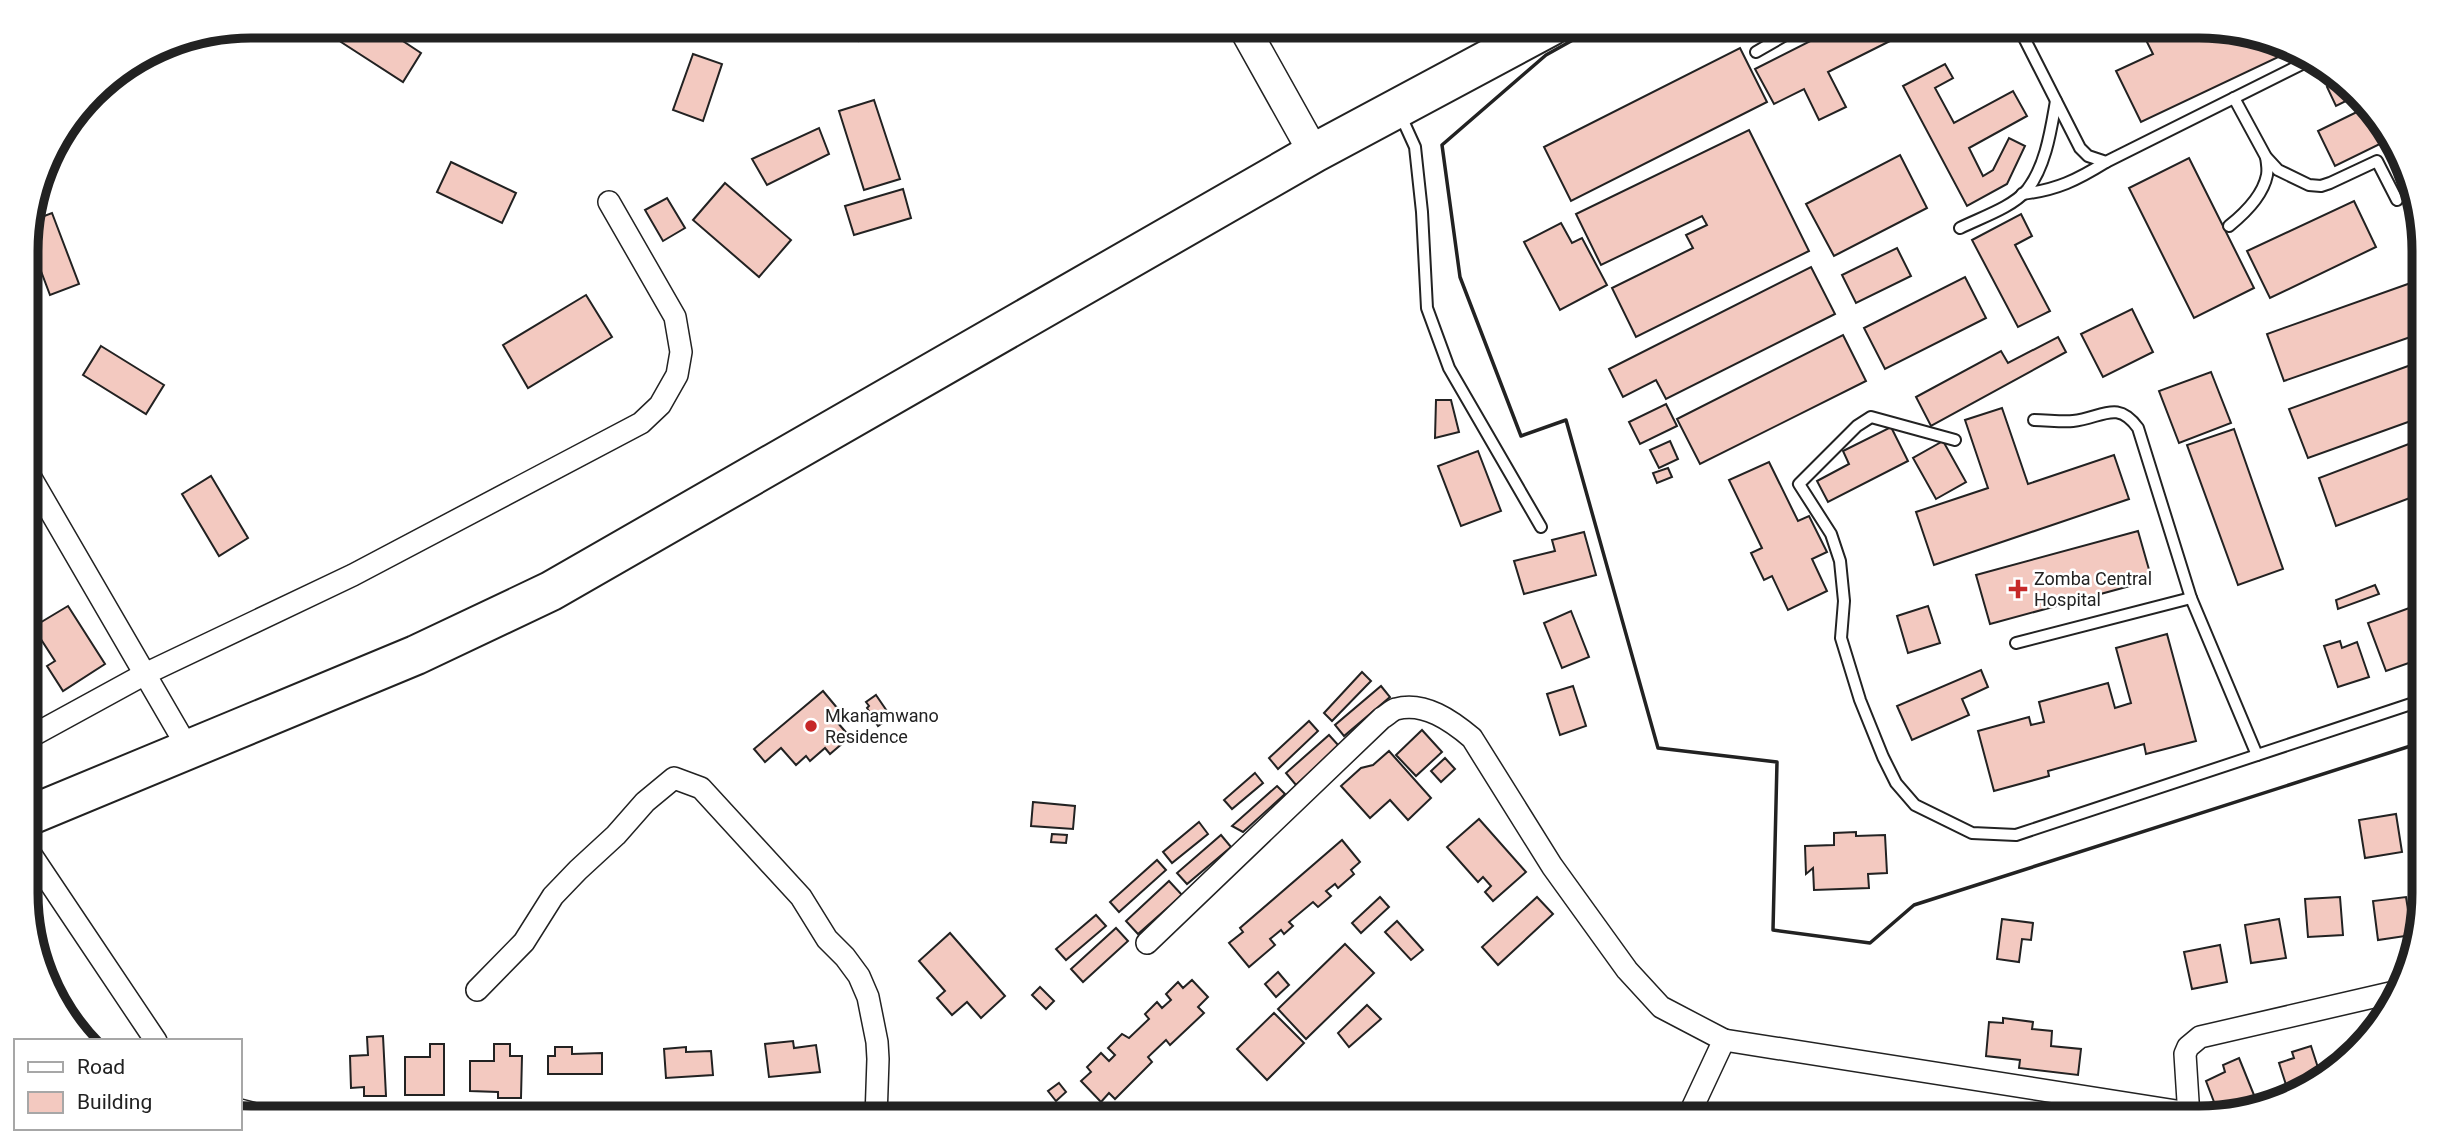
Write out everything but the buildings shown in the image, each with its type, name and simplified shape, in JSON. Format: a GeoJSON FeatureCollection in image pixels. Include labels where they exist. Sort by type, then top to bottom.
{"type":"FeatureCollection","features":[{"type":"Feature","properties":{"kind":"highway"},"geometry":{"type":"LineString","coordinates":[[38,812],[416,655],[551,591],[1314,153],[1527,38]]}},
{"type":"Feature","properties":{"kind":"main road"},"geometry":{"type":"LineString","coordinates":[[1250,38],[1314,153]]}},
{"type":"Feature","properties":{"kind":"street"},"geometry":{"type":"LineString","coordinates":[[38,732],[145,674],[365,568],[641,422],[660,405],[677,375],[681,352],[675,317],[610,202]]}},
{"type":"Feature","properties":{"kind":"street"},"geometry":{"type":"LineString","coordinates":[[39,491],[189,750]]}},
{"type":"Feature","properties":{"kind":"street"},"geometry":{"type":"LineString","coordinates":[[1147,943],[1382,718],[1396,709],[1423,709],[1453,722],[1472,738],[1552,866],[1627,970],[1661,1007],[1724,1040],[2127,1105]]}},
{"type":"Feature","properties":{"kind":"street"},"geometry":{"type":"LineString","coordinates":[[477,990],[524,942],[554,896],[645,802],[674,778],[687,781],[701,788],[800,897],[827,939],[859,976],[868,997],[877,1042],[876,1106]]}},
{"type":"Feature","properties":{"kind":"street"},"geometry":{"type":"LineString","coordinates":[[38,865],[155,1039]]}},
{"type":"Feature","properties":{"kind":"street"},"geometry":{"type":"LineString","coordinates":[[2188,1105],[2185,1054],[2193,1041],[2200,1037],[2385,994]]}},
{"type":"Feature","properties":{"kind":"street"},"geometry":{"type":"LineString","coordinates":[[1693,1105],[1724,1040]]}},
{"type":"Feature","properties":{"kind":"lane"},"geometry":{"type":"LineString","coordinates":[[1755,52],[1783,38]]}},
{"type":"Feature","properties":{"kind":"lane"},"geometry":{"type":"LineString","coordinates":[[2024,38],[2080,148],[2088,156],[2106,162]]}},
{"type":"Feature","properties":{"kind":"lane"},"geometry":{"type":"LineString","coordinates":[[2022,194],[2047,191],[2066,184],[2300,65]]}},
{"type":"Feature","properties":{"kind":"lane"},"geometry":{"type":"LineString","coordinates":[[2234,98],[2266,157],[2278,170],[2309,185],[2321,186],[2377,161],[2397,200]]}},
{"type":"Feature","properties":{"kind":"lane"},"geometry":{"type":"LineString","coordinates":[[1960,228],[2007,205],[2027,190],[2039,169],[2056,101]]}},
{"type":"Feature","properties":{"kind":"lane"},"geometry":{"type":"LineString","coordinates":[[1397,108],[1415,148],[1422,212],[1427,308],[1449,368],[1541,527]]}},
{"type":"Feature","properties":{"kind":"lane"},"geometry":{"type":"LineString","coordinates":[[2229,226],[2242,215],[2260,191],[2267,174],[2266,157]]}},
{"type":"Feature","properties":{"kind":"lane"},"geometry":{"type":"LineString","coordinates":[[2034,420],[2073,421],[2115,412],[2129,415],[2138,428],[2191,598],[2258,754]]}},
{"type":"Feature","properties":{"kind":"lane"},"geometry":{"type":"LineString","coordinates":[[1955,440],[1871,417],[1857,426],[1799,484],[1831,534],[1840,561],[1843,601],[1841,638],[1860,701],[1896,783],[1915,804],[1972,833],[2016,835],[2412,704]]}},
{"type":"Feature","properties":{"kind":"lane"},"geometry":{"type":"LineString","coordinates":[[2016,643],[2191,598]]}},
{"type":"Feature","properties":{"kind":"wall"},"geometry":{"type":"LineString","coordinates":[[1576,38],[1546,55],[1442,145],[1460,277],[1521,436],[1566,420],[1658,748],[1777,762],[1773,930],[1870,943],[1914,905],[2412,746]]}},
{"type":"Feature","properties":{"kind":"place","name":"Zomba Central Hospital"},"geometry":{"type":"Point","coordinates":[2018,589]}},
{"type":"Feature","properties":{"kind":"place","name":"Mkanamwano Residence"},"geometry":{"type":"Point","coordinates":[811,726]}}]}
